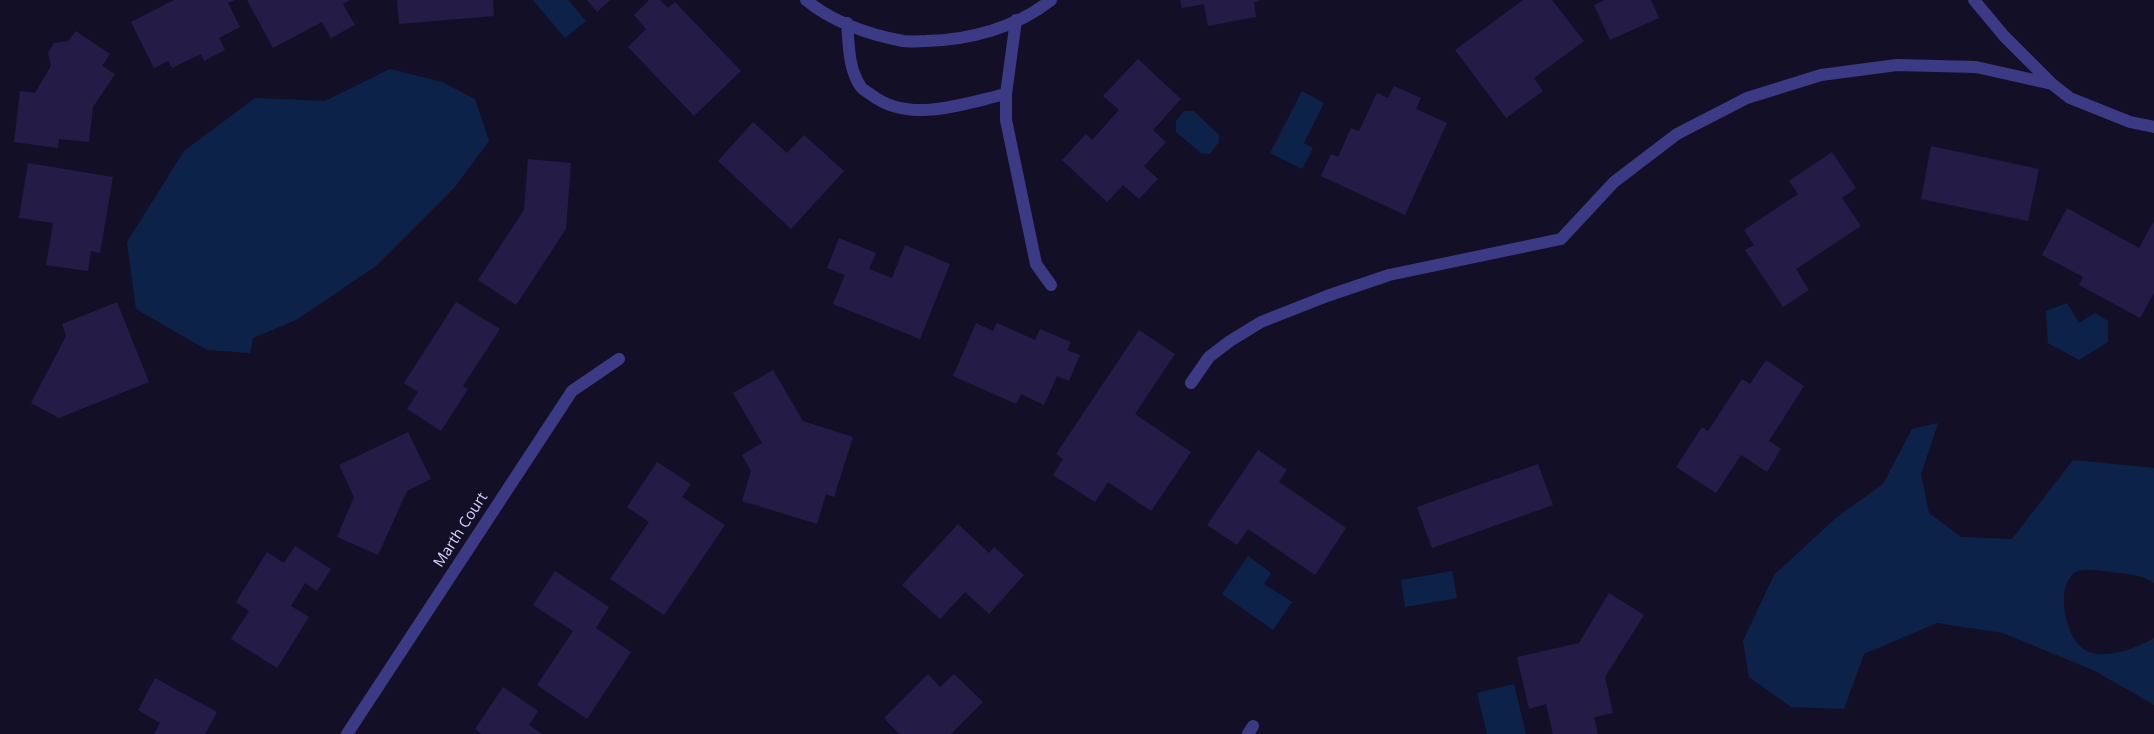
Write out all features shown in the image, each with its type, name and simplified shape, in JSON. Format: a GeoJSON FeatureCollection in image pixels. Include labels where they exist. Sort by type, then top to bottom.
{"type":"FeatureCollection","features":[{"type":"Feature","properties":{"kind":"street"},"geometry":{"type":"LineString","coordinates":[[806,0],[816,8],[858,29],[905,41],[954,40],[1001,28],[1051,0]]}},
{"type":"Feature","properties":{"kind":"street"},"geometry":{"type":"LineString","coordinates":[[1974,0],[2004,36],[2052,84],[2070,98],[2130,122],[2154,127]]}},
{"type":"Feature","properties":{"kind":"street"},"geometry":{"type":"LineString","coordinates":[[1016,20],[1006,94],[1006,120],[1036,264],[1051,285]]}},
{"type":"Feature","properties":{"kind":"street"},"geometry":{"type":"LineString","coordinates":[[847,24],[850,61],[861,87],[884,104],[914,110],[943,108],[1006,94]]}},
{"type":"Feature","properties":{"kind":"street"},"geometry":{"type":"LineString","coordinates":[[1191,384],[1209,357],[1230,341],[1262,322],[1327,296],[1390,275],[1561,239],[1614,182],[1677,134],[1746,98],[1822,75],[1897,65],[1976,67],[2052,84]]}},
{"type":"Feature","properties":{"kind":"street","name":"Marth Court"},"geometry":{"type":"LineString","coordinates":[[347,734],[572,391],[619,359]]}},
{"type":"Feature","properties":{"kind":"water"},"geometry":{"type":"Polygon","coordinates":[[[533,0],[568,0],[586,21],[565,38],[533,0]]]}},
{"type":"Feature","properties":{"kind":"water"},"geometry":{"type":"Polygon","coordinates":[[[390,69],[442,82],[475,99],[489,141],[454,188],[376,266],[296,320],[253,338],[250,353],[207,350],[136,309],[127,242],[184,151],[255,98],[325,101],[390,69]]]}},
{"type":"Feature","properties":{"kind":"water"},"geometry":{"type":"Polygon","coordinates":[[[1302,91],[1324,103],[1304,143],[1313,148],[1302,169],[1270,153],[1302,91]]]}},
{"type":"Feature","properties":{"kind":"water"},"geometry":{"type":"Polygon","coordinates":[[[1184,111],[1194,111],[1219,135],[1219,142],[1210,154],[1201,153],[1176,132],[1176,121],[1184,111]]]}},
{"type":"Feature","properties":{"kind":"water"},"geometry":{"type":"Polygon","coordinates":[[[2067,303],[2079,323],[2095,313],[2108,321],[2108,342],[2079,360],[2048,343],[2046,311],[2067,303]]]}},
{"type":"Feature","properties":{"kind":"water"},"geometry":{"type":"Polygon","coordinates":[[[1938,423],[1921,474],[1929,513],[1961,537],[2012,539],[2073,460],[2154,468],[2154,583],[2133,575],[2081,570],[2073,574],[2068,581],[2064,602],[2065,614],[2073,636],[2078,644],[2092,653],[2111,654],[2120,652],[2139,646],[2154,638],[2154,705],[2095,671],[2003,633],[1937,623],[1864,654],[1844,709],[1791,707],[1749,677],[1743,641],[1774,575],[1837,517],[1883,484],[1912,429],[1938,423]]]}},
{"type":"Feature","properties":{"kind":"water"},"geometry":{"type":"Polygon","coordinates":[[[1248,556],[1271,573],[1264,584],[1292,602],[1273,630],[1222,594],[1248,556]]]}},
{"type":"Feature","properties":{"kind":"water"},"geometry":{"type":"Polygon","coordinates":[[[1452,571],[1457,598],[1405,607],[1401,580],[1452,571]]]}},
{"type":"Feature","properties":{"kind":"water"},"geometry":{"type":"Polygon","coordinates":[[[1514,684],[1526,734],[1487,734],[1477,693],[1514,684]]]}},
{"type":"Feature","properties":{"kind":"building"},"geometry":{"type":"Polygon","coordinates":[[[174,0],[235,0],[228,3],[240,27],[219,38],[225,50],[204,61],[201,54],[172,68],[168,61],[154,68],[131,22],[174,0]]]}},
{"type":"Feature","properties":{"kind":"building"},"geometry":{"type":"Polygon","coordinates":[[[247,0],[350,0],[343,4],[355,25],[331,38],[322,22],[273,48],[247,0]]]}},
{"type":"Feature","properties":{"kind":"building"},"geometry":{"type":"Polygon","coordinates":[[[397,0],[493,0],[494,16],[399,24],[397,0]]]}},
{"type":"Feature","properties":{"kind":"building"},"geometry":{"type":"Polygon","coordinates":[[[587,0],[610,0],[597,12],[587,0]]]}},
{"type":"Feature","properties":{"kind":"building"},"geometry":{"type":"Polygon","coordinates":[[[649,0],[660,0],[668,8],[675,2],[741,71],[694,116],[628,47],[646,29],[634,15],[649,0]]]}},
{"type":"Feature","properties":{"kind":"building"},"geometry":{"type":"Polygon","coordinates":[[[1180,0],[1260,1],[1254,2],[1256,17],[1208,26],[1204,4],[1182,8],[1180,0]]]}},
{"type":"Feature","properties":{"kind":"building"},"geometry":{"type":"Polygon","coordinates":[[[1523,0],[1552,0],[1584,41],[1534,78],[1543,91],[1506,118],[1455,50],[1523,0]]]}},
{"type":"Feature","properties":{"kind":"building"},"geometry":{"type":"Polygon","coordinates":[[[1605,0],[1651,0],[1659,18],[1610,40],[1594,5],[1605,0]]]}},
{"type":"Feature","properties":{"kind":"building"},"geometry":{"type":"Polygon","coordinates":[[[76,31],[110,54],[102,66],[115,74],[93,107],[89,142],[59,139],[58,148],[14,142],[20,91],[35,93],[51,66],[48,53],[54,43],[68,41],[76,31]]]}},
{"type":"Feature","properties":{"kind":"building"},"geometry":{"type":"Polygon","coordinates":[[[1138,59],[1181,99],[1153,130],[1166,142],[1144,166],[1158,179],[1139,199],[1123,185],[1107,202],[1062,160],[1086,134],[1092,140],[1119,110],[1103,96],[1138,59]]]}},
{"type":"Feature","properties":{"kind":"building"},"geometry":{"type":"Polygon","coordinates":[[[1394,86],[1421,98],[1416,109],[1447,123],[1405,215],[1321,176],[1331,154],[1338,157],[1351,128],[1359,131],[1377,93],[1388,98],[1394,86]]]}},
{"type":"Feature","properties":{"kind":"building"},"geometry":{"type":"Polygon","coordinates":[[[753,122],[787,153],[804,135],[844,171],[791,229],[718,161],[753,122]]]}},
{"type":"Feature","properties":{"kind":"building"},"geometry":{"type":"Polygon","coordinates":[[[1931,146],[2039,169],[2028,221],[1921,199],[1931,146]]]}},
{"type":"Feature","properties":{"kind":"building"},"geometry":{"type":"Polygon","coordinates":[[[1832,152],[1856,188],[1842,198],[1861,226],[1796,269],[1809,290],[1783,307],[1745,250],[1754,245],[1744,230],[1798,194],[1789,181],[1832,152]]]}},
{"type":"Feature","properties":{"kind":"building"},"geometry":{"type":"Polygon","coordinates":[[[528,159],[571,163],[566,229],[516,305],[478,280],[524,210],[528,159]]]}},
{"type":"Feature","properties":{"kind":"building"},"geometry":{"type":"Polygon","coordinates":[[[28,163],[113,177],[100,253],[91,251],[88,271],[46,265],[53,223],[19,218],[28,163]]]}},
{"type":"Feature","properties":{"kind":"building"},"geometry":{"type":"Polygon","coordinates":[[[2067,208],[2139,248],[2154,221],[2154,293],[2140,318],[2079,285],[2083,277],[2042,255],[2067,208]]]}},
{"type":"Feature","properties":{"kind":"building"},"geometry":{"type":"Polygon","coordinates":[[[839,238],[876,253],[869,269],[892,278],[905,245],[950,264],[920,339],[833,304],[845,275],[827,268],[839,238]]]}},
{"type":"Feature","properties":{"kind":"building"},"geometry":{"type":"Polygon","coordinates":[[[117,302],[149,382],[59,418],[31,403],[66,336],[62,324],[117,302]]]}},
{"type":"Feature","properties":{"kind":"building"},"geometry":{"type":"Polygon","coordinates":[[[456,302],[500,329],[463,386],[468,389],[441,431],[407,409],[418,392],[404,383],[456,302]]]}},
{"type":"Feature","properties":{"kind":"building"},"geometry":{"type":"Polygon","coordinates":[[[976,323],[993,331],[997,323],[1035,340],[1040,329],[1071,342],[1067,350],[1080,355],[1069,381],[1057,376],[1044,405],[1021,394],[1016,404],[953,376],[976,323]]]}},
{"type":"Feature","properties":{"kind":"building"},"geometry":{"type":"Polygon","coordinates":[[[1139,330],[1175,354],[1135,414],[1191,452],[1151,511],[1108,482],[1095,502],[1053,475],[1063,459],[1056,454],[1139,330]]]}},
{"type":"Feature","properties":{"kind":"building"},"geometry":{"type":"Polygon","coordinates":[[[1766,360],[1804,386],[1769,441],[1781,449],[1767,472],[1741,455],[1716,493],[1676,467],[1702,427],[1708,431],[1742,379],[1750,384],[1766,360]]]}},
{"type":"Feature","properties":{"kind":"building"},"geometry":{"type":"Polygon","coordinates":[[[773,370],[803,421],[853,437],[834,497],[826,494],[817,524],[742,501],[751,471],[742,455],[762,443],[733,393],[773,370]]]}},
{"type":"Feature","properties":{"kind":"building"},"geometry":{"type":"Polygon","coordinates":[[[408,432],[431,479],[407,491],[378,555],[337,537],[354,497],[339,465],[408,432]]]}},
{"type":"Feature","properties":{"kind":"building"},"geometry":{"type":"Polygon","coordinates":[[[1258,450],[1287,470],[1279,482],[1346,528],[1315,575],[1248,529],[1237,545],[1207,525],[1258,450]]]}},
{"type":"Feature","properties":{"kind":"building"},"geometry":{"type":"Polygon","coordinates":[[[657,462],[691,484],[682,497],[725,525],[664,615],[610,579],[649,522],[627,507],[657,462]]]}},
{"type":"Feature","properties":{"kind":"building"},"geometry":{"type":"Polygon","coordinates":[[[1538,464],[1553,505],[1432,548],[1417,507],[1538,464]]]}},
{"type":"Feature","properties":{"kind":"building"},"geometry":{"type":"Polygon","coordinates":[[[958,524],[989,553],[994,547],[1024,575],[989,614],[965,592],[940,619],[902,585],[958,524]]]}},
{"type":"Feature","properties":{"kind":"building"},"geometry":{"type":"Polygon","coordinates":[[[295,546],[331,569],[317,591],[305,583],[291,606],[309,617],[277,668],[231,639],[249,611],[236,602],[267,552],[284,563],[295,546]]]}},
{"type":"Feature","properties":{"kind":"building"},"geometry":{"type":"Polygon","coordinates":[[[555,571],[609,607],[596,628],[631,652],[587,719],[537,685],[573,631],[533,605],[555,571]]]}},
{"type":"Feature","properties":{"kind":"building"},"geometry":{"type":"Polygon","coordinates":[[[1609,593],[1644,615],[1605,677],[1613,713],[1594,717],[1598,734],[1553,734],[1546,704],[1529,709],[1517,657],[1579,643],[1609,593]]]}},
{"type":"Feature","properties":{"kind":"building"},"geometry":{"type":"Polygon","coordinates":[[[928,674],[940,687],[954,674],[983,702],[951,734],[899,734],[884,718],[928,674]]]}},
{"type":"Feature","properties":{"kind":"building"},"geometry":{"type":"Polygon","coordinates":[[[155,678],[217,712],[205,734],[154,734],[160,723],[138,710],[155,678]]]}},
{"type":"Feature","properties":{"kind":"building"},"geometry":{"type":"Polygon","coordinates":[[[503,687],[538,711],[529,725],[542,734],[482,734],[475,729],[503,687]]]}}]}
